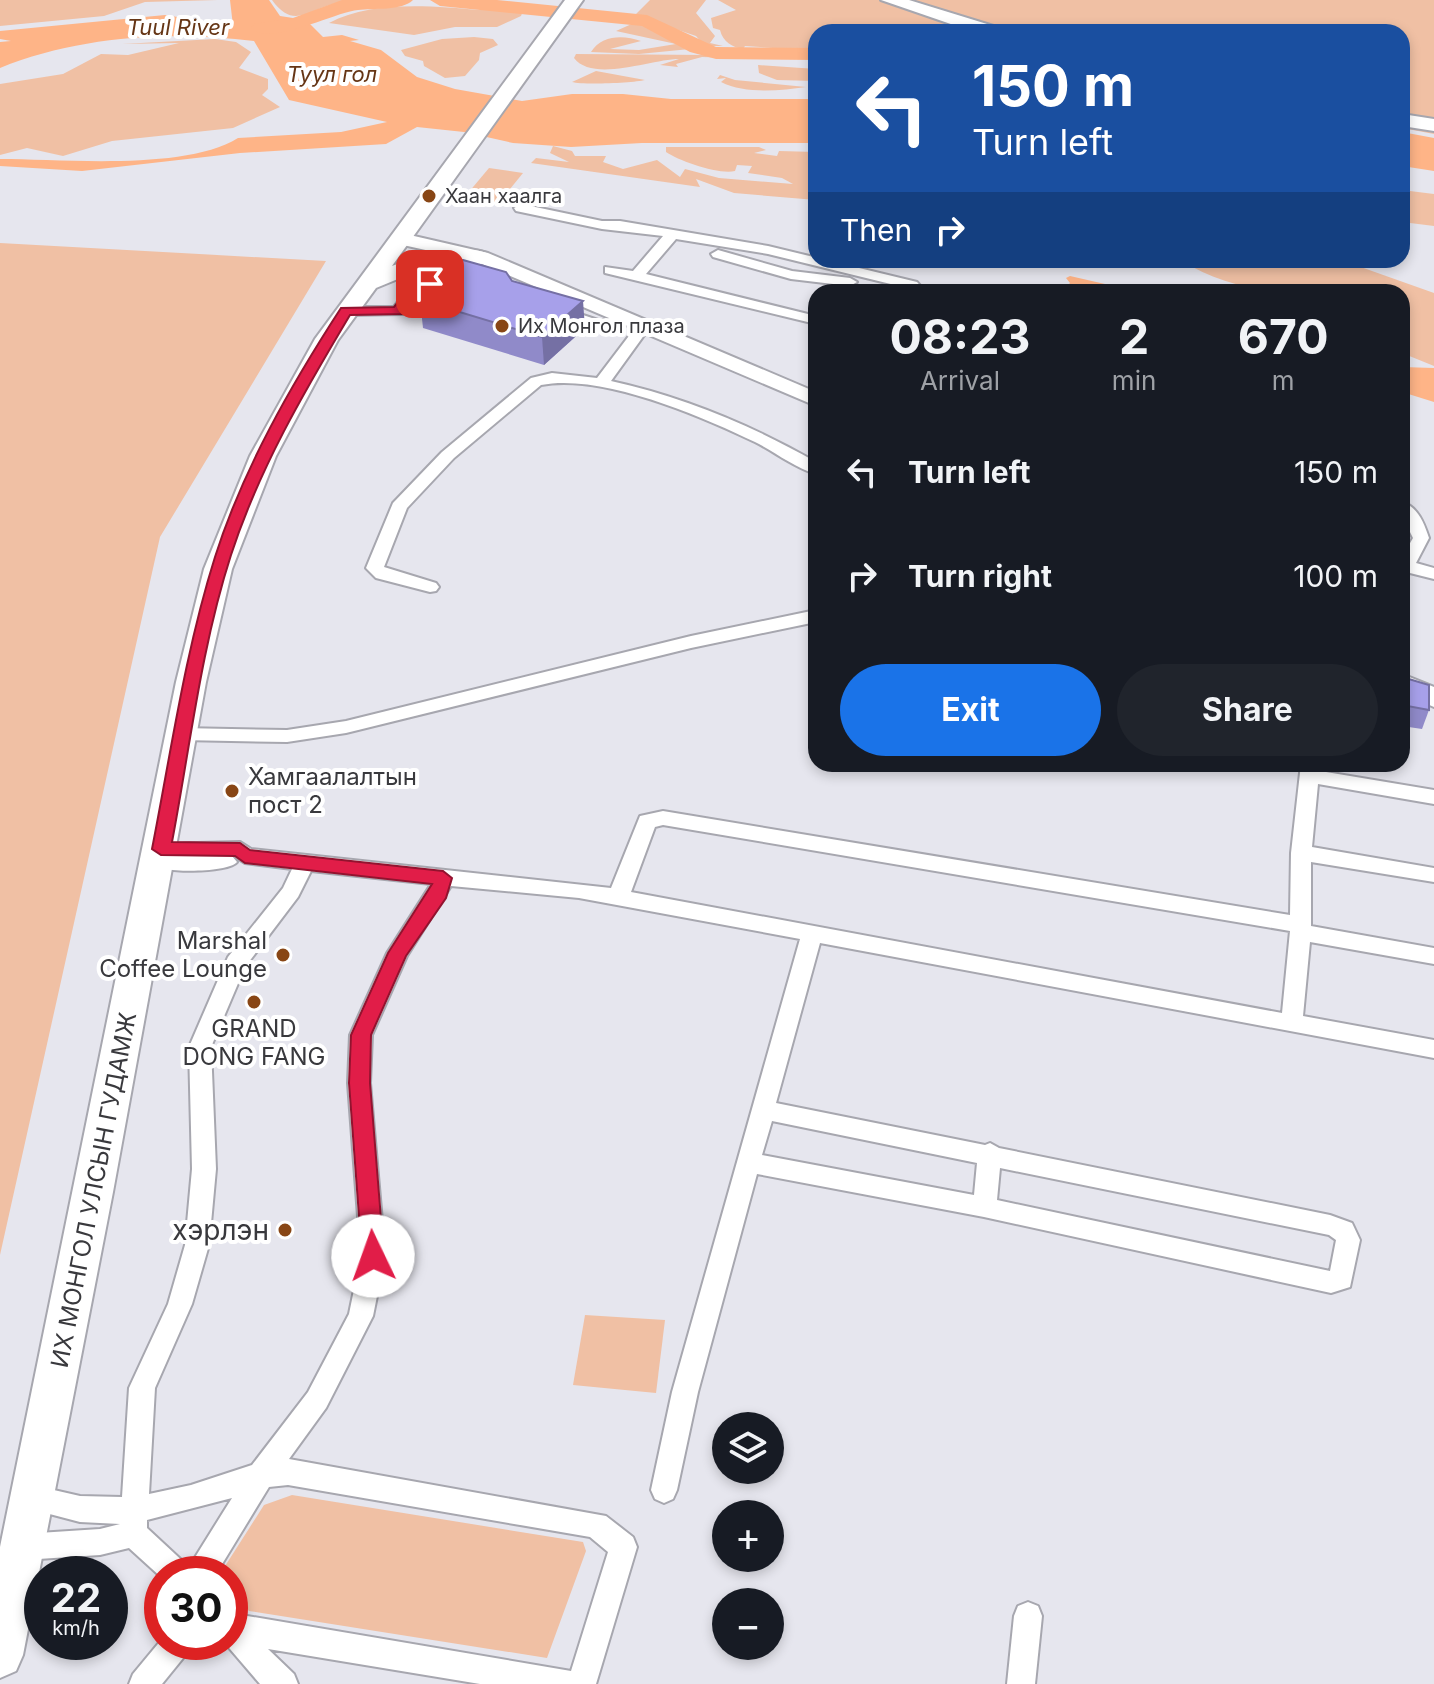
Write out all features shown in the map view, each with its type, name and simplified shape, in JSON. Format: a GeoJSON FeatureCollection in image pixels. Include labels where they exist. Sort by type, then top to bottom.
{"type":"FeatureCollection","features":[{"type":"Feature","properties":{"kind":"main road","name":"ИХ МОНГОЛ УЛСЫН ГУДАМЖ"},"geometry":{"type":"LineString","coordinates":[[0,1655],[160,856],[181,734],[207,610],[233,528],[281,422],[356,298],[450,174],[574,0]]}},
{"type":"Feature","properties":{"kind":"main road"},"geometry":{"type":"LineString","coordinates":[[890,0],[967,24]]}},
{"type":"Feature","properties":{"kind":"main road"},"geometry":{"type":"LineString","coordinates":[[1410,121],[1434,125]]}},
{"type":"Feature","properties":{"kind":"main road"},"geometry":{"type":"LineString","coordinates":[[356,298],[423,261],[481,257]]}},
{"type":"Feature","properties":{"kind":"street"},"geometry":{"type":"LineString","coordinates":[[532,197],[516,213],[808,258]]}},
{"type":"Feature","properties":{"kind":"street"},"geometry":{"type":"LineString","coordinates":[[637,276],[669,238]]}},
{"type":"Feature","properties":{"kind":"street"},"geometry":{"type":"LineString","coordinates":[[669,238],[791,275],[848,284]]}},
{"type":"Feature","properties":{"kind":"street"},"geometry":{"type":"LineString","coordinates":[[401,239],[481,257],[808,397]]}},
{"type":"Feature","properties":{"kind":"street"},"geometry":{"type":"LineString","coordinates":[[846,268],[908,284]]}},
{"type":"Feature","properties":{"kind":"street"},"geometry":{"type":"LineString","coordinates":[[610,270],[808,318]]}},
{"type":"Feature","properties":{"kind":"street"},"geometry":{"type":"LineString","coordinates":[[398,311],[416,287],[469,279]]}},
{"type":"Feature","properties":{"kind":"street"},"geometry":{"type":"LineString","coordinates":[[356,298],[398,311],[425,303],[449,281]]}},
{"type":"Feature","properties":{"kind":"street"},"geometry":{"type":"LineString","coordinates":[[544,305],[601,326],[621,318]]}},
{"type":"Feature","properties":{"kind":"street"},"geometry":{"type":"LineString","coordinates":[[601,383],[643,327]]}},
{"type":"Feature","properties":{"kind":"street"},"geometry":{"type":"LineString","coordinates":[[430,587],[382,574],[375,568],[399,506],[448,455],[536,381],[552,378],[646,392],[702,412],[779,446],[808,464]]}},
{"type":"Feature","properties":{"kind":"street"},"geometry":{"type":"LineString","coordinates":[[1410,515],[1421,538],[1410,558]]}},
{"type":"Feature","properties":{"kind":"street"},"geometry":{"type":"LineString","coordinates":[[1410,570],[1434,574]]}},
{"type":"Feature","properties":{"kind":"street"},"geometry":{"type":"LineString","coordinates":[[181,734],[287,736],[346,727],[691,642],[808,618]]}},
{"type":"Feature","properties":{"kind":"street"},"geometry":{"type":"LineString","coordinates":[[1292,1023],[1300,928],[1301,853],[1310,772]]}},
{"type":"Feature","properties":{"kind":"street"},"geometry":{"type":"LineString","coordinates":[[1319,772],[1434,797]]}},
{"type":"Feature","properties":{"kind":"street"},"geometry":{"type":"LineString","coordinates":[[618,898],[647,821],[663,818],[1300,928],[1434,956]]}},
{"type":"Feature","properties":{"kind":"street"},"geometry":{"type":"LineString","coordinates":[[1301,853],[1434,875]]}},
{"type":"Feature","properties":{"kind":"street"},"geometry":{"type":"LineString","coordinates":[[160,856],[237,862],[245,856],[579,890],[1434,1049]]}},
{"type":"Feature","properties":{"kind":"street"},"geometry":{"type":"LineString","coordinates":[[134,1522],[142,1388],[180,1304],[197,1245],[204,1169],[200,1047],[236,963],[291,892],[305,862]]}},
{"type":"Feature","properties":{"kind":"street"},"geometry":{"type":"LineString","coordinates":[[211,1556],[261,1475],[317,1400],[361,1316],[373,1256],[359,1083],[361,1035],[398,953],[439,893],[443,878]]}},
{"type":"Feature","properties":{"kind":"street"},"geometry":{"type":"LineString","coordinates":[[664,1490],[685,1392],[812,934]]}},
{"type":"Feature","properties":{"kind":"street"},"geometry":{"type":"LineString","coordinates":[[748,1162],[984,1207],[1331,1282],[1341,1279],[1348,1240],[1343,1230],[1330,1225],[990,1153],[763,1110]]}},
{"type":"Feature","properties":{"kind":"street"},"geometry":{"type":"LineString","coordinates":[[984,1207],[990,1153]]}},
{"type":"Feature","properties":{"kind":"street"},"geometry":{"type":"LineString","coordinates":[[23,1547],[100,1542],[134,1522],[261,1475],[295,1473],[587,1522],[603,1529],[623,1547],[582,1684]]}},
{"type":"Feature","properties":{"kind":"street"},"geometry":{"type":"LineString","coordinates":[[32,1498],[71,1510],[134,1522],[163,1556]]}},
{"type":"Feature","properties":{"kind":"street"},"geometry":{"type":"LineString","coordinates":[[1021,1684],[1028,1616]]}},
{"type":"Feature","properties":{"kind":"street"},"geometry":{"type":"LineString","coordinates":[[248,1631],[567,1684]]}},
{"type":"Feature","properties":{"kind":"street"},"geometry":{"type":"LineString","coordinates":[[248,1648],[272,1676],[284,1684]]}},
{"type":"Feature","properties":{"kind":"street"},"geometry":{"type":"LineString","coordinates":[[143,1684],[163,1660]]}},
{"type":"Feature","properties":{"kind":"shaded area"},"geometry":{"type":"Polygon","coordinates":[[[0,0],[218,0],[145,2],[104,16],[0,26],[0,0]]]}},
{"type":"Feature","properties":{"kind":"shaded area"},"geometry":{"type":"Polygon","coordinates":[[[272,0],[365,0],[333,4],[294,16],[280,9],[272,0]]]}},
{"type":"Feature","properties":{"kind":"shaded area"},"geometry":{"type":"Polygon","coordinates":[[[650,0],[706,0],[696,13],[715,36],[710,43],[723,46],[705,46],[696,36],[635,15],[650,0]]]}},
{"type":"Feature","properties":{"kind":"shaded area"},"geometry":{"type":"Polygon","coordinates":[[[718,0],[1434,0],[1434,134],[1410,130],[1410,24],[808,24],[808,50],[735,47],[723,38],[720,30],[713,28],[711,18],[736,10],[718,0]]]}},
{"type":"Feature","properties":{"kind":"shaded area"},"geometry":{"type":"Polygon","coordinates":[[[482,5],[523,11],[521,16],[497,27],[455,27],[414,35],[329,23],[383,8],[423,6],[480,10],[486,8],[482,5]]]}},
{"type":"Feature","properties":{"kind":"shaded area"},"geometry":{"type":"Polygon","coordinates":[[[636,22],[650,25],[690,49],[639,54],[591,52],[601,42],[613,38],[641,41],[610,49],[639,50],[676,44],[616,31],[636,22]]]}},
{"type":"Feature","properties":{"kind":"shaded area"},"geometry":{"type":"Polygon","coordinates":[[[215,39],[236,42],[251,52],[239,68],[268,79],[268,89],[262,95],[280,107],[233,128],[112,141],[63,156],[27,148],[0,155],[0,84],[63,74],[101,54],[128,55],[179,43],[122,44],[215,39]]]}},
{"type":"Feature","properties":{"kind":"shaded area"},"geometry":{"type":"Polygon","coordinates":[[[442,39],[493,39],[498,45],[480,53],[479,60],[465,76],[445,78],[424,66],[423,61],[405,56],[401,50],[442,39]]]}},
{"type":"Feature","properties":{"kind":"shaded area"},"geometry":{"type":"Polygon","coordinates":[[[576,54],[709,55],[735,58],[702,57],[676,64],[678,67],[660,65],[679,59],[624,68],[595,69],[574,58],[576,54]]]}},
{"type":"Feature","properties":{"kind":"shaded area"},"geometry":{"type":"Polygon","coordinates":[[[758,65],[808,68],[808,81],[777,80],[759,73],[758,65]]]}},
{"type":"Feature","properties":{"kind":"shaded area"},"geometry":{"type":"Polygon","coordinates":[[[596,71],[645,80],[572,82],[596,71]]]}},
{"type":"Feature","properties":{"kind":"shaded area"},"geometry":{"type":"Polygon","coordinates":[[[720,75],[735,80],[806,87],[751,90],[721,82],[726,78],[717,79],[720,75]]]}},
{"type":"Feature","properties":{"kind":"shaded area"},"geometry":{"type":"Polygon","coordinates":[[[553,146],[572,151],[575,156],[606,156],[603,162],[623,169],[657,160],[680,177],[685,169],[719,178],[793,184],[782,178],[748,173],[752,166],[737,165],[735,171],[728,172],[699,166],[672,156],[666,152],[666,147],[759,147],[766,150],[754,153],[777,156],[779,151],[808,152],[808,199],[734,193],[696,179],[700,187],[531,163],[536,158],[569,162],[550,153],[553,146]]]}},
{"type":"Feature","properties":{"kind":"shaded area"},"geometry":{"type":"Polygon","coordinates":[[[489,168],[523,173],[498,204],[463,199],[489,168]]]}},
{"type":"Feature","properties":{"kind":"shaded area"},"geometry":{"type":"Polygon","coordinates":[[[1410,191],[1434,194],[1434,226],[1410,223],[1410,191]]]}},
{"type":"Feature","properties":{"kind":"shaded area"},"geometry":{"type":"Polygon","coordinates":[[[0,243],[326,261],[160,537],[0,1255],[0,243]]]}},
{"type":"Feature","properties":{"kind":"shaded area"},"geometry":{"type":"Polygon","coordinates":[[[1195,268],[1364,268],[1409,284],[1238,284],[1195,268]]]}},
{"type":"Feature","properties":{"kind":"shaded area"},"geometry":{"type":"Polygon","coordinates":[[[1410,284],[1434,293],[1434,366],[1410,356],[1410,284]]]}},
{"type":"Feature","properties":{"kind":"shaded area"},"geometry":{"type":"Polygon","coordinates":[[[585,1315],[665,1320],[656,1393],[573,1385],[585,1315]]]}},
{"type":"Feature","properties":{"kind":"shaded area"},"geometry":{"type":"Polygon","coordinates":[[[292,1495],[583,1542],[586,1551],[547,1658],[249,1611],[248,1556],[231,1556],[264,1505],[292,1495]]]}},
{"type":"Feature","properties":{"kind":"water","name":"Туул гол"},"geometry":{"type":"Polygon","coordinates":[[[230,0],[269,0],[280,16],[306,20],[323,37],[342,35],[359,40],[350,41],[381,50],[417,77],[455,89],[522,101],[572,94],[623,94],[671,99],[808,99],[808,143],[642,143],[571,147],[513,143],[464,132],[417,127],[386,144],[240,153],[82,171],[0,166],[0,159],[156,159],[215,148],[238,138],[341,132],[387,122],[289,100],[254,41],[190,36],[125,39],[61,49],[0,68],[0,42],[11,41],[0,39],[0,31],[165,15],[233,26],[230,0]]]}},
{"type":"Feature","properties":{"kind":"water"},"geometry":{"type":"Polygon","coordinates":[[[1410,134],[1434,138],[1434,171],[1410,167],[1410,134]]]}},
{"type":"Feature","properties":{"kind":"water"},"geometry":{"type":"Polygon","coordinates":[[[1070,276],[1105,284],[1069,284],[1066,278],[1070,276]]]}},
{"type":"Feature","properties":{"kind":"water"},"geometry":{"type":"Polygon","coordinates":[[[1410,367],[1434,368],[1434,402],[1410,394],[1410,367]]]}},
{"type":"Feature","properties":{"kind":"building"},"geometry":{"type":"Polygon","coordinates":[[[463,260],[506,272],[512,281],[583,301],[542,337],[420,300],[430,292],[428,282],[449,263],[463,260]]]}},
{"type":"Feature","properties":{"kind":"building"},"geometry":{"type":"Polygon","coordinates":[[[1410,679],[1429,685],[1429,710],[1410,706],[1410,679]]]}},
{"type":"Feature","properties":{"kind":"waterway","name":"Туул гол"},"geometry":{"type":"LineString","coordinates":[[261,28],[297,23],[345,5],[403,0]]}},
{"type":"Feature","properties":{"kind":"waterway","name":"Туул гол"},"geometry":{"type":"LineString","coordinates":[[440,0],[647,21],[697,48],[716,53],[808,54]]}},
{"type":"Feature","properties":{"kind":"place","name":"Хаан хаалга"},"geometry":{"type":"Point","coordinates":[429,196]}},
{"type":"Feature","properties":{"kind":"place","name":"Их Монгол плаза"},"geometry":{"type":"Point","coordinates":[502,326]}},
{"type":"Feature","properties":{"kind":"place","name":"Хамгаалалтын пост 2"},"geometry":{"type":"Point","coordinates":[232,791]}},
{"type":"Feature","properties":{"kind":"place","name":"Marshal Coffee Lounge"},"geometry":{"type":"Point","coordinates":[283,955]}},
{"type":"Feature","properties":{"kind":"place","name":"GRAND DONG FANG"},"geometry":{"type":"Point","coordinates":[254,1002]}},
{"type":"Feature","properties":{"kind":"place","name":"хэрлэн"},"geometry":{"type":"Point","coordinates":[285,1230]}},
{"type":"Feature","properties":{"kind":"route"},"geometry":{"type":"LineString","coordinates":[[373,1256],[359,1083],[361,1035],[375,998],[398,953],[439,893],[443,878],[245,856],[240,849],[161,849],[207,610],[218,569],[263,456],[295,394],[346,311],[398,311],[416,287],[430,284]]}},
{"type":"Feature","properties":{"kind":"water label","name":"Tuul River"},"geometry":{"type":"Point","coordinates":[178,27]}}]}
